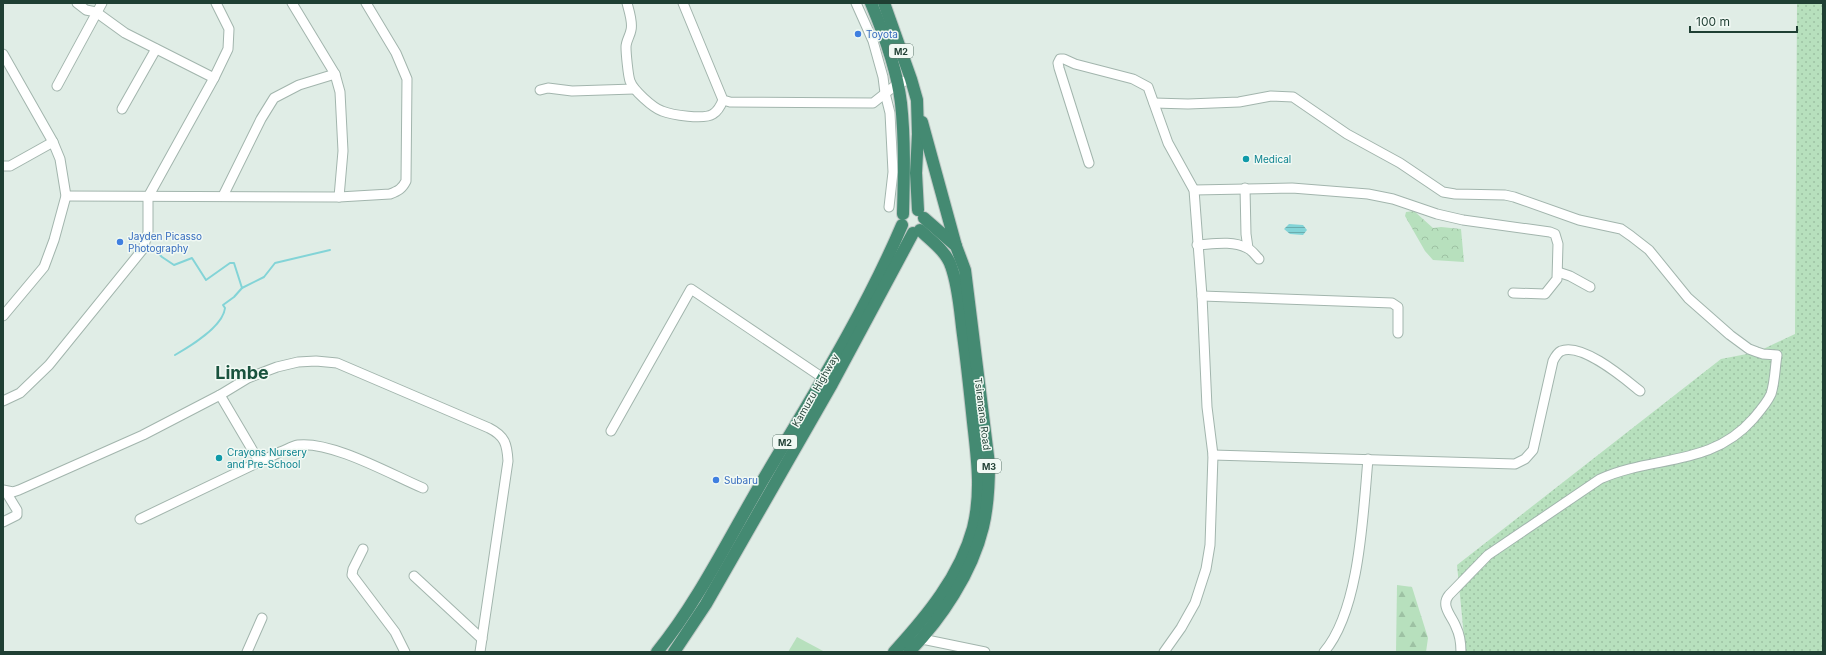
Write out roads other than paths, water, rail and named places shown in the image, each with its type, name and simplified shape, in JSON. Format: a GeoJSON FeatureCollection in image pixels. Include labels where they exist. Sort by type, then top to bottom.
{"type":"FeatureCollection","features":[{"type":"Feature","properties":{"kind":"highway","name":"Kamuzu Highway"},"geometry":{"type":"LineString","coordinates":[[657,652],[695,598],[823,378],[888,259],[903,220],[905,172],[901,102],[887,48],[871,3]]}},
{"type":"Feature","properties":{"kind":"highway","name":"M2"},"geometry":{"type":"LineString","coordinates":[[884,3],[917,100],[918,134],[916,173],[921,214],[924,224],[916,231]]}},
{"type":"Feature","properties":{"kind":"highway"},"geometry":{"type":"LineString","coordinates":[[917,100],[956,246]]}},
{"type":"Feature","properties":{"kind":"highway"},"geometry":{"type":"LineString","coordinates":[[916,231],[908,232],[903,220],[910,210],[921,214]]}},
{"type":"Feature","properties":{"kind":"highway","name":"Tsiranana Road"},"geometry":{"type":"LineString","coordinates":[[894,652],[917,636],[949,600],[963,577],[975,553],[983,528],[989,491],[989,464],[965,270],[956,246],[921,214]]}},
{"type":"Feature","properties":{"kind":"highway","name":"Kamuzu Highway"},"geometry":{"type":"LineString","coordinates":[[674,652],[706,604],[828,391],[916,231]]}},
{"type":"Feature","properties":{"kind":"highway","name":"Tsiranana Road"},"geometry":{"type":"LineString","coordinates":[[909,652],[963,556],[973,528],[978,500],[979,474],[967,367],[955,281],[951,266],[946,256],[916,231]]}},
{"type":"Feature","properties":{"kind":"street"},"geometry":{"type":"LineString","coordinates":[[77,3],[86,10],[96,12],[125,33],[214,78]]}},
{"type":"Feature","properties":{"kind":"street"},"geometry":{"type":"LineString","coordinates":[[57,86],[102,3]]}},
{"type":"Feature","properties":{"kind":"street"},"geometry":{"type":"LineString","coordinates":[[3,401],[20,392],[49,365],[143,249],[148,232],[148,197],[214,78],[228,49],[230,34],[216,3]]}},
{"type":"Feature","properties":{"kind":"street"},"geometry":{"type":"LineString","coordinates":[[292,3],[335,74],[340,92],[342,114],[342,151],[339,197]]}},
{"type":"Feature","properties":{"kind":"street"},"geometry":{"type":"LineString","coordinates":[[66,196],[339,197],[390,194],[403,188],[406,180],[407,79],[396,53],[366,3]]}},
{"type":"Feature","properties":{"kind":"street"},"geometry":{"type":"LineString","coordinates":[[627,3],[631,31],[626,47],[630,80],[634,89],[648,100],[652,106],[662,111],[704,117],[712,115],[721,106],[723,100],[683,3]]}},
{"type":"Feature","properties":{"kind":"street"},"geometry":{"type":"LineString","coordinates":[[856,3],[873,41],[883,77],[890,113],[893,172],[889,207]]}},
{"type":"Feature","properties":{"kind":"street"},"geometry":{"type":"LineString","coordinates":[[122,109],[156,49]]}},
{"type":"Feature","properties":{"kind":"street"},"geometry":{"type":"LineString","coordinates":[[3,54],[53,142],[60,159],[66,196],[54,240],[44,267],[3,316]]}},
{"type":"Feature","properties":{"kind":"street"},"geometry":{"type":"LineString","coordinates":[[1089,163],[1059,68],[1058,63],[1060,59],[1139,81],[1148,87],[1168,142],[1194,190],[1202,296],[1207,407],[1213,455],[1210,545],[1206,569],[1195,604],[1181,628],[1164,652]]}},
{"type":"Feature","properties":{"kind":"street"},"geometry":{"type":"LineString","coordinates":[[223,196],[261,119],[274,98],[299,85],[335,74]]}},
{"type":"Feature","properties":{"kind":"street"},"geometry":{"type":"LineString","coordinates":[[723,100],[736,103],[873,103],[897,84],[911,79]]}},
{"type":"Feature","properties":{"kind":"street"},"geometry":{"type":"LineString","coordinates":[[540,90],[548,88],[572,91],[634,89]]}},
{"type":"Feature","properties":{"kind":"street"},"geometry":{"type":"LineString","coordinates":[[1154,103],[1188,104],[1239,102],[1271,96],[1292,97],[1347,134],[1400,163],[1443,192],[1456,194],[1505,195],[1579,220],[1621,229],[1649,250],[1688,298],[1730,335],[1749,349],[1763,354],[1777,355],[1770,394],[1760,411],[1735,436],[1720,446],[1697,454],[1617,471],[1600,479],[1488,555],[1449,595],[1445,603],[1460,637],[1461,652]]}},
{"type":"Feature","properties":{"kind":"street"},"geometry":{"type":"LineString","coordinates":[[3,166],[10,166],[53,142]]}},
{"type":"Feature","properties":{"kind":"street"},"geometry":{"type":"LineString","coordinates":[[1245,188],[1246,234],[1248,248]]}},
{"type":"Feature","properties":{"kind":"street"},"geometry":{"type":"LineString","coordinates":[[1194,190],[1292,188],[1368,194],[1393,199],[1437,214],[1463,220],[1550,232],[1555,234],[1557,238],[1558,279],[1545,294],[1513,293]]}},
{"type":"Feature","properties":{"kind":"street"},"geometry":{"type":"LineString","coordinates":[[1197,245],[1232,244],[1248,248],[1258,259]]}},
{"type":"Feature","properties":{"kind":"street"},"geometry":{"type":"LineString","coordinates":[[1558,272],[1570,276],[1590,287]]}},
{"type":"Feature","properties":{"kind":"street"},"geometry":{"type":"LineString","coordinates":[[611,431],[691,289],[823,378]]}},
{"type":"Feature","properties":{"kind":"street"},"geometry":{"type":"LineString","coordinates":[[1202,296],[1392,303],[1398,307],[1398,333]]}},
{"type":"Feature","properties":{"kind":"street"},"geometry":{"type":"LineString","coordinates":[[1213,455],[1515,464],[1520,462],[1533,450],[1553,361],[1561,351],[1568,350],[1578,352],[1599,360],[1608,365],[1640,391]]}},
{"type":"Feature","properties":{"kind":"street"},"geometry":{"type":"LineString","coordinates":[[4,491],[19,490],[143,435],[220,395],[248,378],[277,367],[298,362],[316,361],[337,363],[498,432],[508,448],[508,461],[480,652]]}},
{"type":"Feature","properties":{"kind":"street"},"geometry":{"type":"LineString","coordinates":[[220,395],[260,463]]}},
{"type":"Feature","properties":{"kind":"street"},"geometry":{"type":"LineString","coordinates":[[140,519],[297,445],[333,448],[423,488]]}},
{"type":"Feature","properties":{"kind":"street"},"geometry":{"type":"LineString","coordinates":[[1324,652],[1330,645],[1341,624],[1354,578],[1360,544],[1368,459]]}},
{"type":"Feature","properties":{"kind":"street"},"geometry":{"type":"LineString","coordinates":[[3,522],[17,515],[17,510],[4,491]]}},
{"type":"Feature","properties":{"kind":"street"},"geometry":{"type":"LineString","coordinates":[[363,549],[353,569],[352,575],[395,632],[405,652]]}},
{"type":"Feature","properties":{"kind":"street"},"geometry":{"type":"LineString","coordinates":[[414,576],[482,639]]}},
{"type":"Feature","properties":{"kind":"street"},"geometry":{"type":"LineString","coordinates":[[247,652],[262,618]]}},
{"type":"Feature","properties":{"kind":"street"},"geometry":{"type":"LineString","coordinates":[[917,636],[985,652]]}},
{"type":"Feature","properties":{"kind":"water"},"geometry":{"type":"Polygon","coordinates":[[[1289,224],[1303,225],[1307,230],[1303,235],[1290,234],[1284,229],[1289,224]]]}},
{"type":"Feature","properties":{"kind":"waterway"},"geometry":{"type":"LineString","coordinates":[[153,248],[162,257],[174,265],[192,258],[206,280],[230,263],[234,263],[242,288],[264,277],[275,263],[330,250]]}},
{"type":"Feature","properties":{"kind":"waterway"},"geometry":{"type":"LineString","coordinates":[[175,355],[197,341],[213,328],[223,315],[225,308],[223,305],[234,297],[242,288]]}},
{"type":"Feature","properties":{"kind":"place","name":"Toyota"},"geometry":{"type":"Point","coordinates":[858,34]}},
{"type":"Feature","properties":{"kind":"place","name":"Medical"},"geometry":{"type":"Point","coordinates":[1246,159]}},
{"type":"Feature","properties":{"kind":"place","name":"Jayden Picasso Photography"},"geometry":{"type":"Point","coordinates":[120,242]}},
{"type":"Feature","properties":{"kind":"place","name":"Crayons Nursery and Pre-School"},"geometry":{"type":"Point","coordinates":[219,458]}},
{"type":"Feature","properties":{"kind":"place","name":"Subaru"},"geometry":{"type":"Point","coordinates":[716,480]}},
{"type":"Feature","properties":{"kind":"district","name":"Limbe"},"geometry":{"type":"Point","coordinates":[242,372]}}]}
